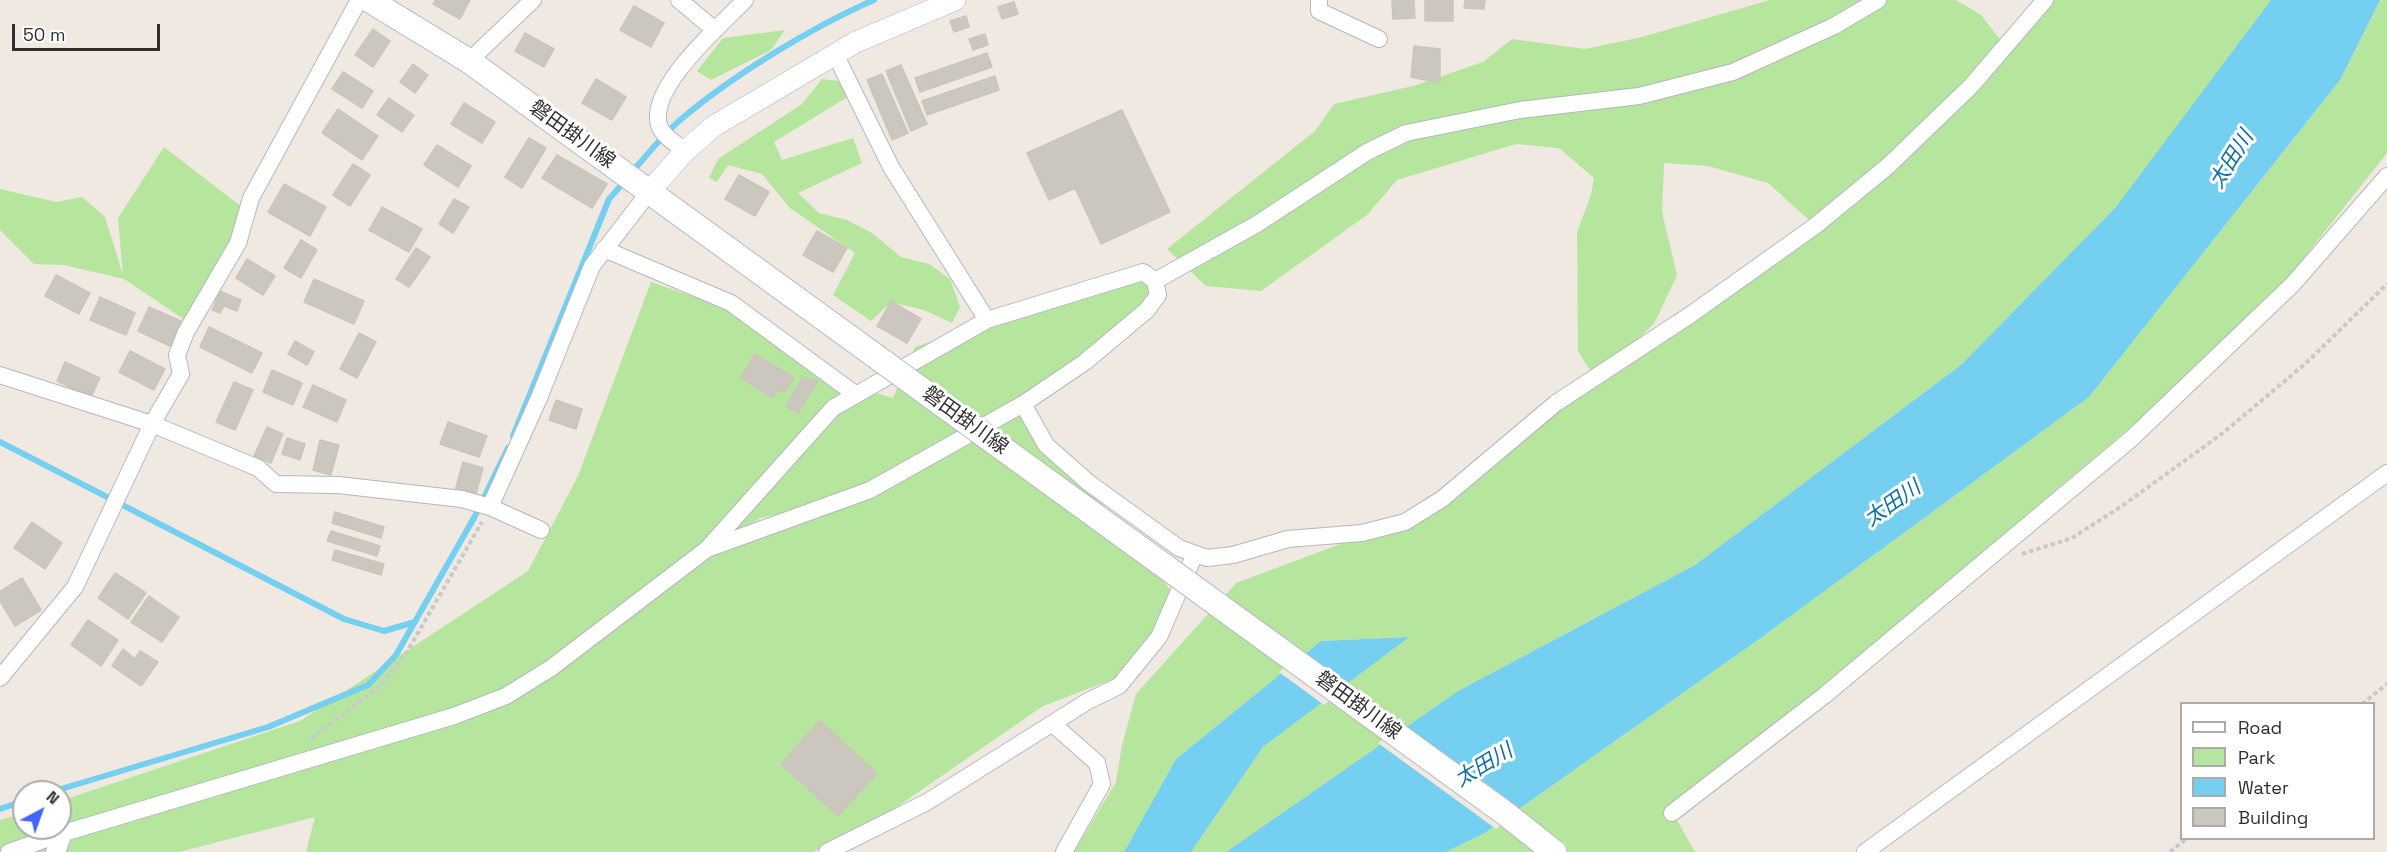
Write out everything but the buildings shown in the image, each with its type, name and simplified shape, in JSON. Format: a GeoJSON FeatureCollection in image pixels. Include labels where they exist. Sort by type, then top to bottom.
{"type":"FeatureCollection","features":[{"type":"Feature","properties":{"kind":"main road","name":"磐田掛川線"},"geometry":{"type":"LineString","coordinates":[[369,0],[469,61],[650,191],[1506,814],[1554,852]]}},
{"type":"Feature","properties":{"kind":"street"},"geometry":{"type":"LineString","coordinates":[[0,678],[75,587],[152,424],[181,374],[177,355],[186,332],[238,243],[251,198],[359,0]]}},
{"type":"Feature","properties":{"kind":"street"},"geometry":{"type":"LineString","coordinates":[[469,61],[532,0]]}},
{"type":"Feature","properties":{"kind":"street"},"geometry":{"type":"LineString","coordinates":[[679,0],[715,30]]}},
{"type":"Feature","properties":{"kind":"street"},"geometry":{"type":"LineString","coordinates":[[685,151],[662,132],[658,123],[661,101],[680,67],[745,0]]}},
{"type":"Feature","properties":{"kind":"street"},"geometry":{"type":"LineString","coordinates":[[490,507],[539,399],[592,266],[603,249],[685,151],[714,126],[835,54],[908,18],[955,0]]}},
{"type":"Feature","properties":{"kind":"street"},"geometry":{"type":"LineString","coordinates":[[1319,0],[1319,11],[1379,39]]}},
{"type":"Feature","properties":{"kind":"street"},"geometry":{"type":"LineString","coordinates":[[1155,282],[1257,224],[1367,153],[1406,133],[1520,110],[1639,96],[1733,72],[1834,26],[1878,0]]}},
{"type":"Feature","properties":{"kind":"street"},"geometry":{"type":"LineString","coordinates":[[1023,404],[1046,445],[1089,483],[1179,548],[1207,558],[1233,555],[1288,539],[1362,532],[1405,522],[1442,499],[1556,403],[1791,245],[1888,166],[1971,86],[2045,0]]}},
{"type":"Feature","properties":{"kind":"street"},"geometry":{"type":"LineString","coordinates":[[835,54],[891,167],[987,320]]}},
{"type":"Feature","properties":{"kind":"street"},"geometry":{"type":"LineString","coordinates":[[1672,813],[1825,695],[2131,439],[2293,284],[2387,176]]}},
{"type":"Feature","properties":{"kind":"street"},"geometry":{"type":"LineString","coordinates":[[603,249],[731,303],[855,394]]}},
{"type":"Feature","properties":{"kind":"street"},"geometry":{"type":"LineString","coordinates":[[72,831],[395,734],[506,696],[551,668],[707,549],[833,408],[987,320],[1143,272],[1155,282],[1158,295],[1147,310],[1085,362],[1023,404],[870,490],[707,549]]}},
{"type":"Feature","properties":{"kind":"street"},"geometry":{"type":"LineString","coordinates":[[0,375],[152,424],[258,468],[276,484],[339,485],[462,499],[490,507],[541,530]]}},
{"type":"Feature","properties":{"kind":"street"},"geometry":{"type":"LineString","coordinates":[[1865,852],[2387,473]]}},
{"type":"Feature","properties":{"kind":"street"},"geometry":{"type":"LineString","coordinates":[[827,852],[927,802],[1054,725],[1088,701],[1119,686],[1159,638],[1195,554]]}},
{"type":"Feature","properties":{"kind":"street"},"geometry":{"type":"LineString","coordinates":[[1054,725],[1097,763],[1102,784],[1064,852]]}},
{"type":"Feature","properties":{"kind":"street"},"geometry":{"type":"LineString","coordinates":[[9,852],[44,840]]}},
{"type":"Feature","properties":{"kind":"street"},"geometry":{"type":"LineString","coordinates":[[54,852],[58,850],[62,840]]}},
{"type":"Feature","properties":{"kind":"path"},"geometry":{"type":"LineString","coordinates":[[2019,555],[2072,537],[2122,506],[2214,439],[2305,364],[2387,284]]}},
{"type":"Feature","properties":{"kind":"path"},"geometry":{"type":"LineString","coordinates":[[309,741],[381,685],[407,652],[490,507]]}},
{"type":"Feature","properties":{"kind":"path"},"geometry":{"type":"LineString","coordinates":[[2364,702],[2387,684]]}},
{"type":"Feature","properties":{"kind":"path"},"geometry":{"type":"LineString","coordinates":[[2170,852],[2185,840]]}},
{"type":"Feature","properties":{"kind":"green space"},"geometry":{"type":"Polygon","coordinates":[[[1770,0],[1956,0],[1981,15],[2002,42],[2040,0],[2271,0],[2116,208],[1962,364],[1695,565],[1458,691],[1226,852],[1191,852],[1263,747],[1408,637],[1321,641],[1176,759],[1124,852],[1074,852],[1116,782],[1122,745],[1136,694],[1236,583],[1413,517],[1809,220],[1768,183],[1708,166],[1664,163],[1662,212],[1677,275],[1655,322],[1615,364],[1594,377],[1578,351],[1577,232],[1591,195],[1594,178],[1559,148],[1516,144],[1397,180],[1367,215],[1261,291],[1206,286],[1167,249],[1315,131],[1334,104],[1413,86],[1483,62],[1512,39],[1585,49],[1642,37],[1770,0]]]}},
{"type":"Feature","properties":{"kind":"green space"},"geometry":{"type":"Polygon","coordinates":[[[2380,0],[2387,0],[2387,153],[2249,327],[1673,813],[1695,852],[1446,852],[1485,833],[1762,637],[2089,397],[2340,80],[2380,0]]]}},
{"type":"Feature","properties":{"kind":"green space"},"geometry":{"type":"Polygon","coordinates":[[[785,30],[771,50],[711,80],[697,71],[723,38],[785,30]]]}},
{"type":"Feature","properties":{"kind":"green space"},"geometry":{"type":"Polygon","coordinates":[[[822,79],[840,81],[854,93],[774,142],[782,160],[853,138],[862,163],[798,193],[819,213],[847,220],[872,233],[901,257],[929,264],[950,279],[960,307],[952,323],[924,310],[891,302],[871,321],[833,295],[855,253],[790,208],[762,174],[728,165],[717,182],[709,178],[718,159],[802,104],[822,79]]]}},
{"type":"Feature","properties":{"kind":"green space"},"geometry":{"type":"Polygon","coordinates":[[[164,147],[247,211],[191,324],[124,279],[64,265],[34,264],[0,230],[0,189],[56,202],[82,197],[105,217],[123,275],[118,218],[164,147]]]}},
{"type":"Feature","properties":{"kind":"green space"},"geometry":{"type":"Polygon","coordinates":[[[1143,272],[1158,295],[1023,404],[1176,597],[1132,672],[1043,706],[888,813],[813,852],[306,852],[315,817],[179,852],[0,852],[0,820],[12,816],[12,840],[72,840],[72,797],[300,721],[528,571],[578,476],[651,282],[747,315],[838,382],[893,398],[915,347],[1036,305],[1143,272]],[[833,502],[760,518],[636,603],[733,540],[833,502]]]}},
{"type":"Feature","properties":{"kind":"water","name":"太田川"},"geometry":{"type":"Polygon","coordinates":[[[2271,0],[2380,0],[2340,80],[2089,397],[1762,637],[1485,833],[1446,852],[1226,852],[1458,691],[1695,565],[1962,364],[2116,207],[2271,0]]]}},
{"type":"Feature","properties":{"kind":"water"},"geometry":{"type":"Polygon","coordinates":[[[1409,637],[1263,747],[1191,852],[1124,852],[1176,759],[1321,641],[1409,637]]]}},
{"type":"Feature","properties":{"kind":"pier"},"geometry":{"type":"Polygon","coordinates":[[[1304,652],[1350,685],[1324,705],[1279,672],[1304,652]]]}},
{"type":"Feature","properties":{"kind":"pier"},"geometry":{"type":"Polygon","coordinates":[[[1404,725],[1522,810],[1496,829],[1378,743],[1404,725]]]}},
{"type":"Feature","properties":{"kind":"waterway"},"geometry":{"type":"LineString","coordinates":[[632,172],[673,127],[722,87],[772,54],[874,0]]}},
{"type":"Feature","properties":{"kind":"waterway"},"geometry":{"type":"LineString","coordinates":[[513,436],[609,199],[626,180]]}},
{"type":"Feature","properties":{"kind":"waterway"},"geometry":{"type":"LineString","coordinates":[[0,442],[344,619],[384,631],[415,622]]}},
{"type":"Feature","properties":{"kind":"waterway"},"geometry":{"type":"LineString","coordinates":[[72,786],[268,727],[368,685],[396,655],[475,516],[508,448]]}},
{"type":"Feature","properties":{"kind":"waterway"},"geometry":{"type":"LineString","coordinates":[[0,809],[12,805]]}}]}
